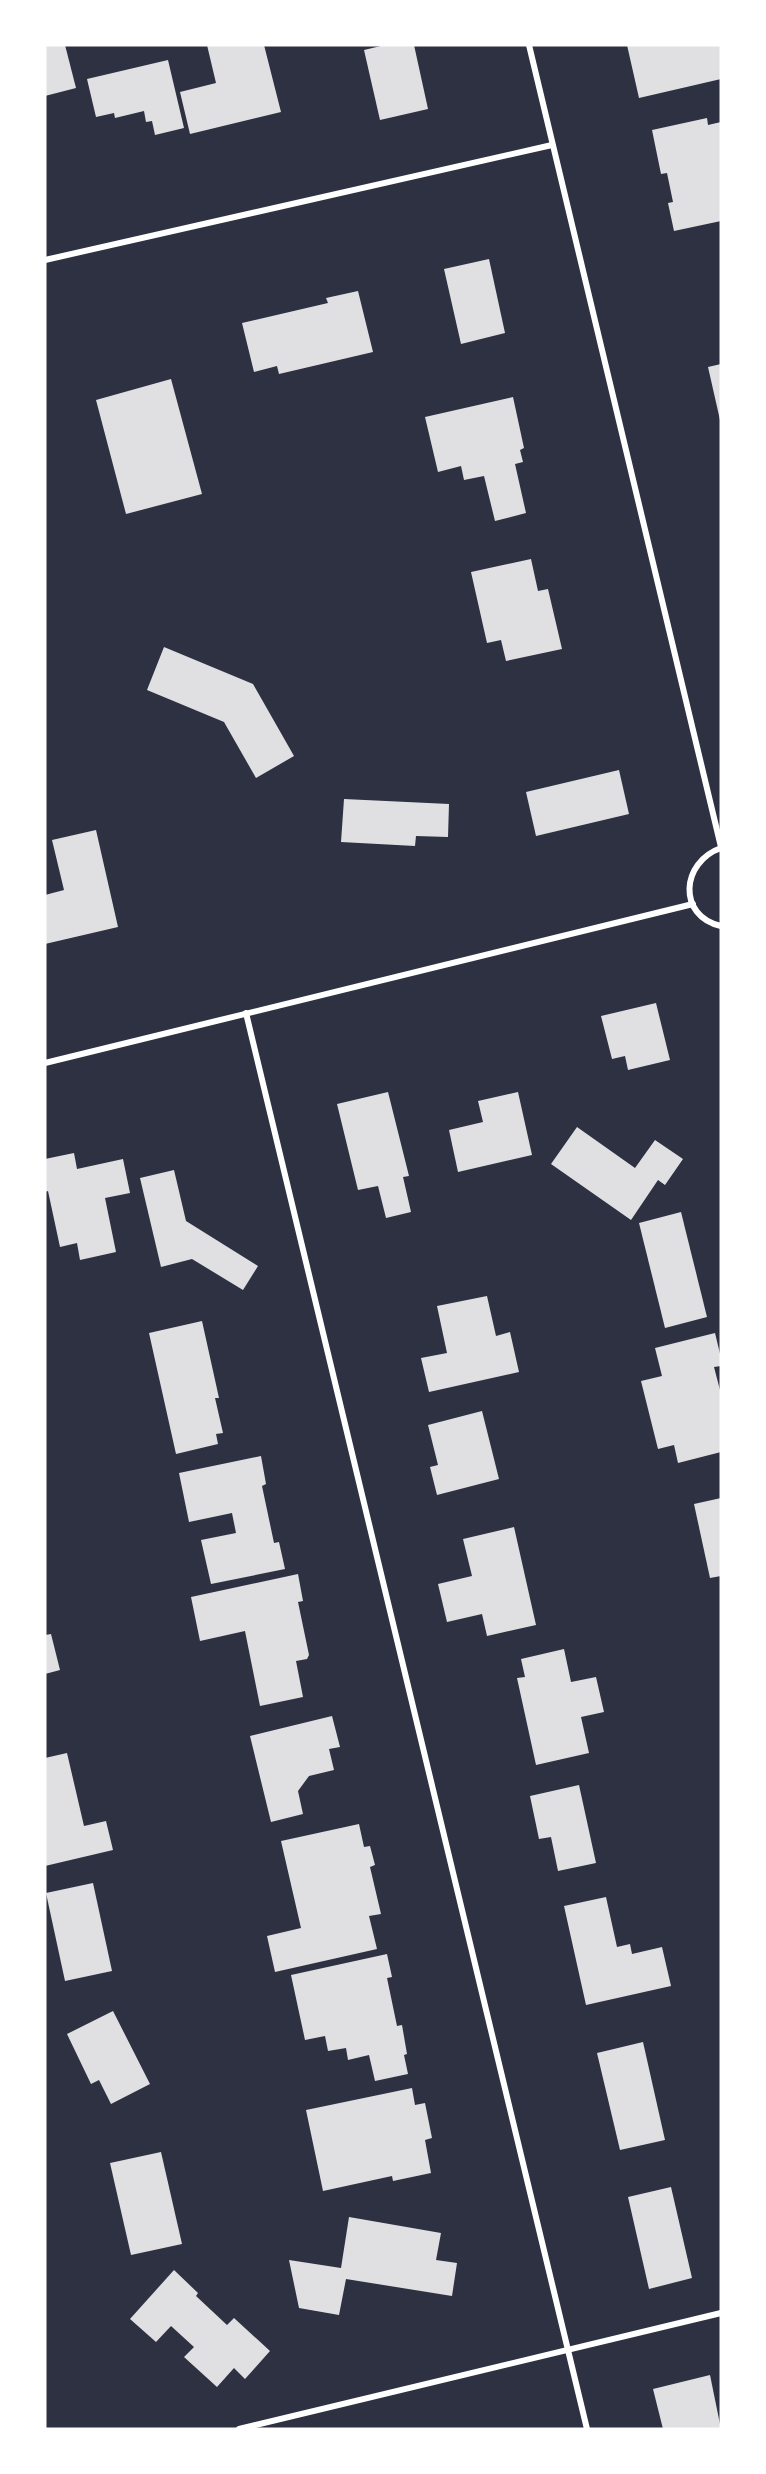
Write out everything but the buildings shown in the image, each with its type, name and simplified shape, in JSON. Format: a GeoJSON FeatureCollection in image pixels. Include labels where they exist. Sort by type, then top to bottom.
{"type":"FeatureCollection","features":[{"type":"Feature","properties":{"kind":"street"},"geometry":{"type":"LineString","coordinates":[[529,45],[721,847],[710,852],[693,869],[690,892],[699,914],[707,921],[721,926]]}},
{"type":"Feature","properties":{"kind":"street"},"geometry":{"type":"LineString","coordinates":[[45,260],[552,145]]}},
{"type":"Feature","properties":{"kind":"street"},"geometry":{"type":"LineString","coordinates":[[45,1063],[693,904]]}},
{"type":"Feature","properties":{"kind":"street"},"geometry":{"type":"LineString","coordinates":[[246,1013],[587,2429]]}},
{"type":"Feature","properties":{"kind":"street"},"geometry":{"type":"LineString","coordinates":[[239,2429],[721,2313]]}}]}
